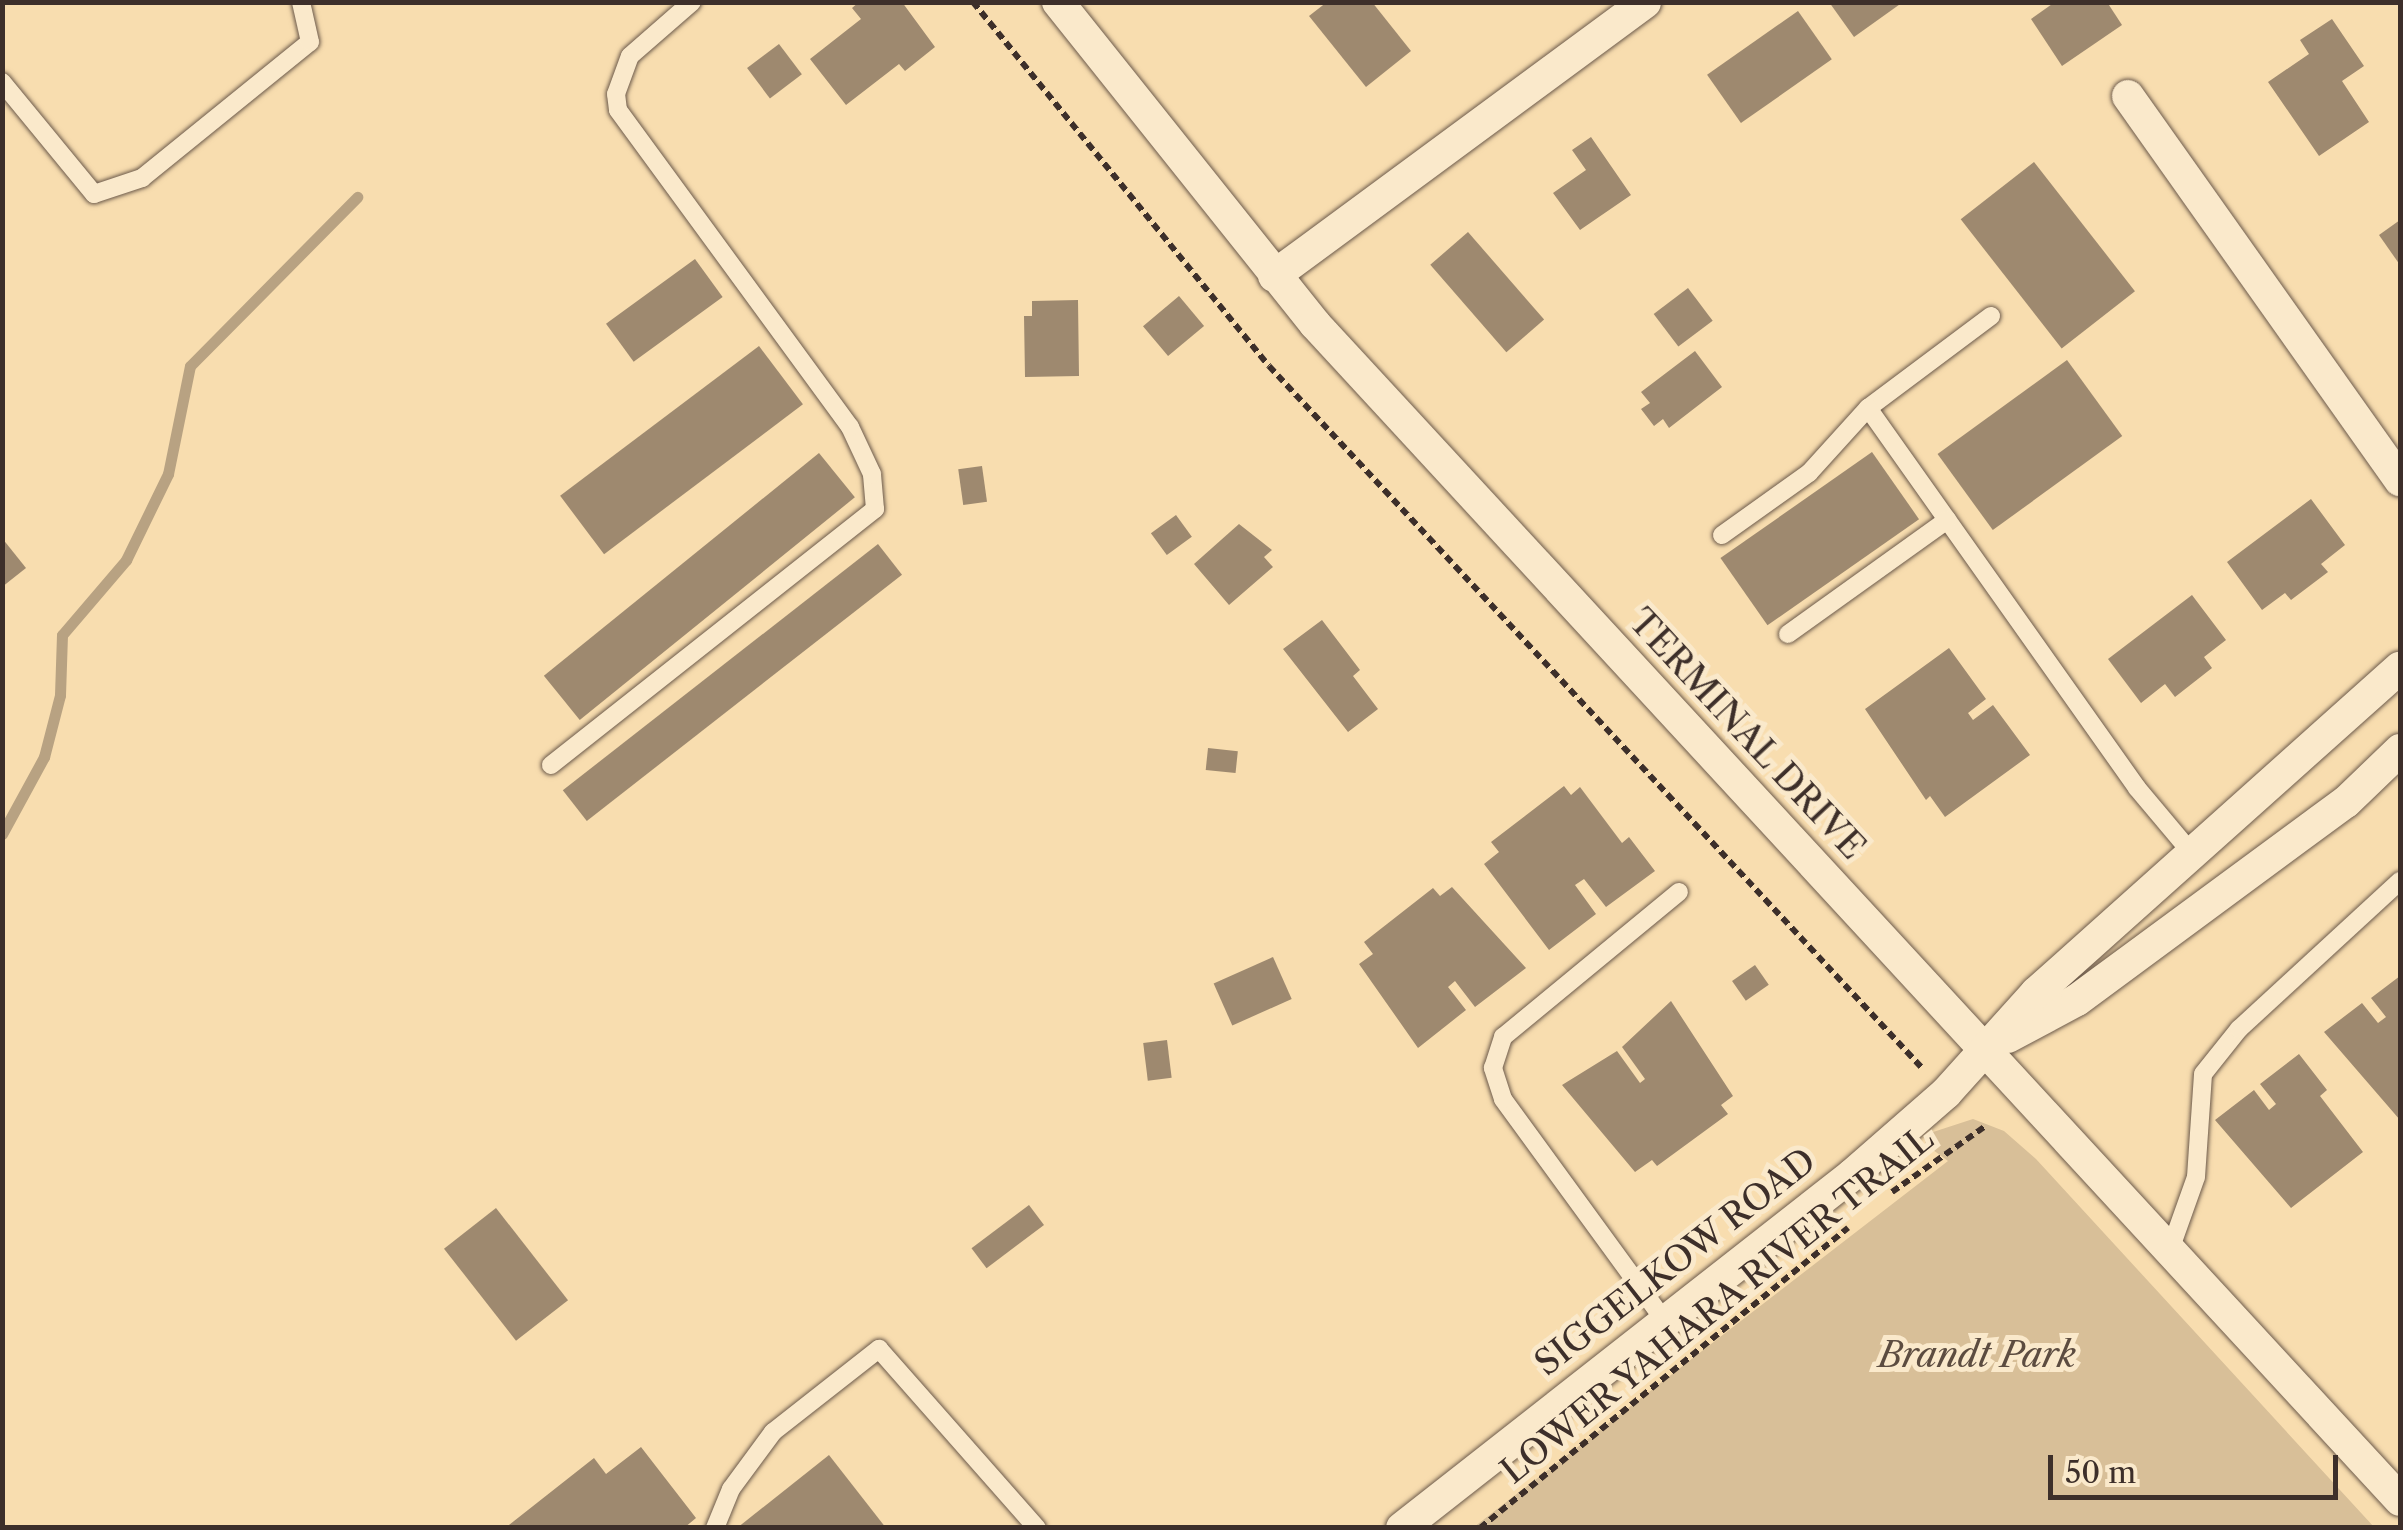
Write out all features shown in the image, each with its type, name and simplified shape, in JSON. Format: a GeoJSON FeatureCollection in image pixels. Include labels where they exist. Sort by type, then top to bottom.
{"type":"FeatureCollection","features":[{"type":"Feature","properties":{"kind":"street","name":"TERMINAL DRIVE"},"geometry":{"type":"LineString","coordinates":[[1058,2],[1274,276],[2400,1500]]}},
{"type":"Feature","properties":{"kind":"street"},"geometry":{"type":"LineString","coordinates":[[1274,276],[1645,2]]}},
{"type":"Feature","properties":{"kind":"street"},"geometry":{"type":"LineString","coordinates":[[2128,96],[2400,480]]}},
{"type":"Feature","properties":{"kind":"street","name":"SIGGELKOW ROAD"},"geometry":{"type":"LineString","coordinates":[[1402,1528],[1946,1093],[2036,993],[2194,856],[2400,668]]}},
{"type":"Feature","properties":{"kind":"street","name":"SIGGELKOW ROAD"},"geometry":{"type":"LineString","coordinates":[[1987,1049],[2078,1000],[2346,802],[2400,750]]}},
{"type":"Feature","properties":{"kind":"lane"},"geometry":{"type":"LineString","coordinates":[[2,82],[94,194],[142,178],[310,42],[300,2]]}},
{"type":"Feature","properties":{"kind":"lane"},"geometry":{"type":"LineString","coordinates":[[552,765],[875,509],[872,474],[850,427],[618,110],[616,94],[630,56],[692,2]]}},
{"type":"Feature","properties":{"kind":"lane"},"geometry":{"type":"LineString","coordinates":[[1722,535],[1808,473],[1868,408],[1991,316]]}},
{"type":"Feature","properties":{"kind":"lane"},"geometry":{"type":"LineString","coordinates":[[1868,408],[2137,788],[2194,856]]}},
{"type":"Feature","properties":{"kind":"lane"},"geometry":{"type":"LineString","coordinates":[[1788,634],[1947,520]]}},
{"type":"Feature","properties":{"kind":"lane"},"geometry":{"type":"LineString","coordinates":[[2170,1250],[2196,1177],[2204,1074],[2239,1029],[2400,881]]}},
{"type":"Feature","properties":{"kind":"lane"},"geometry":{"type":"LineString","coordinates":[[1664,1320],[1503,1099],[1493,1068],[1504,1036],[1679,892]]}},
{"type":"Feature","properties":{"kind":"lane"},"geometry":{"type":"LineString","coordinates":[[716,1528],[731,1488],[773,1432],[879,1349],[1037,1528]]}},
{"type":"Feature","properties":{"kind":"path"},"geometry":{"type":"LineString","coordinates":[[973,2],[1269,366],[1946,1093]]}},
{"type":"Feature","properties":{"kind":"path","name":"LOWER YAHARA RIVER TRAIL"},"geometry":{"type":"LineString","coordinates":[[1886,1197],[1987,1126]]}},
{"type":"Feature","properties":{"kind":"path","name":"LOWER YAHARA RIVER TRAIL"},"geometry":{"type":"LineString","coordinates":[[1480,1528],[1856,1222]]}},
{"type":"Feature","properties":{"kind":"green space","name":"Brandt Park"},"geometry":{"type":"Polygon","coordinates":[[[1973,1119],[2004,1131],[2036,1159],[2374,1527],[1474,1527],[1948,1161],[1925,1144],[1927,1134],[1973,1119]]]}},
{"type":"Feature","properties":{"kind":"building"},"geometry":{"type":"Polygon","coordinates":[[[859,2],[902,2],[935,47],[905,71],[899,64],[846,105],[810,59],[861,19],[852,8],[859,2]]]}},
{"type":"Feature","properties":{"kind":"building"},"geometry":{"type":"Polygon","coordinates":[[[1327,2],[1372,2],[1411,51],[1366,87],[1309,16],[1327,2]]]}},
{"type":"Feature","properties":{"kind":"building"},"geometry":{"type":"Polygon","coordinates":[[[1829,2],[1903,2],[1854,37],[1829,2]]]}},
{"type":"Feature","properties":{"kind":"building"},"geometry":{"type":"Polygon","coordinates":[[[2055,2],[2107,2],[2122,25],[2062,66],[2031,19],[2055,2]]]}},
{"type":"Feature","properties":{"kind":"building"},"geometry":{"type":"Polygon","coordinates":[[[1798,11],[1832,59],[1741,123],[1707,75],[1798,11]]]}},
{"type":"Feature","properties":{"kind":"building"},"geometry":{"type":"Polygon","coordinates":[[[2332,19],[2364,66],[2342,81],[2369,122],[2319,156],[2268,82],[2309,54],[2300,40],[2332,19]]]}},
{"type":"Feature","properties":{"kind":"building"},"geometry":{"type":"Polygon","coordinates":[[[779,44],[802,74],[770,98],[747,68],[779,44]]]}},
{"type":"Feature","properties":{"kind":"building"},"geometry":{"type":"Polygon","coordinates":[[[1591,137],[1631,195],[1580,230],[1553,193],[1586,170],[1572,150],[1591,137]]]}},
{"type":"Feature","properties":{"kind":"building"},"geometry":{"type":"Polygon","coordinates":[[[2034,162],[2135,291],[2062,348],[1961,219],[2034,162]]]}},
{"type":"Feature","properties":{"kind":"building"},"geometry":{"type":"Polygon","coordinates":[[[2400,220],[2400,265],[2379,235],[2400,220]]]}},
{"type":"Feature","properties":{"kind":"building"},"geometry":{"type":"Polygon","coordinates":[[[1468,232],[1544,320],[1506,352],[1430,265],[1468,232]]]}},
{"type":"Feature","properties":{"kind":"building"},"geometry":{"type":"Polygon","coordinates":[[[695,259],[723,297],[634,362],[606,324],[695,259]]]}},
{"type":"Feature","properties":{"kind":"building"},"geometry":{"type":"Polygon","coordinates":[[[1688,288],[1713,321],[1678,347],[1654,314],[1688,288]]]}},
{"type":"Feature","properties":{"kind":"building"},"geometry":{"type":"Polygon","coordinates":[[[1179,296],[1204,326],[1168,356],[1143,326],[1179,296]]]}},
{"type":"Feature","properties":{"kind":"building"},"geometry":{"type":"Polygon","coordinates":[[[1078,300],[1079,376],[1025,377],[1024,316],[1032,316],[1032,301],[1078,300]]]}},
{"type":"Feature","properties":{"kind":"building"},"geometry":{"type":"Polygon","coordinates":[[[759,346],[803,404],[604,554],[560,496],[759,346]]]}},
{"type":"Feature","properties":{"kind":"building"},"geometry":{"type":"Polygon","coordinates":[[[1695,351],[1722,387],[1669,428],[1663,419],[1654,426],[1641,409],[1650,403],[1641,392],[1695,351]]]}},
{"type":"Feature","properties":{"kind":"building"},"geometry":{"type":"Polygon","coordinates":[[[2067,360],[2122,436],[1993,530],[1938,454],[2067,360]]]}},
{"type":"Feature","properties":{"kind":"building"},"geometry":{"type":"Polygon","coordinates":[[[1872,452],[1919,519],[1767,625],[1720,558],[1872,452]]]}},
{"type":"Feature","properties":{"kind":"building"},"geometry":{"type":"Polygon","coordinates":[[[819,453],[855,497],[580,720],[544,676],[819,453]]]}},
{"type":"Feature","properties":{"kind":"building"},"geometry":{"type":"Polygon","coordinates":[[[982,466],[987,502],[963,505],[958,469],[982,466]]]}},
{"type":"Feature","properties":{"kind":"building"},"geometry":{"type":"Polygon","coordinates":[[[2311,499],[2345,545],[2321,564],[2328,572],[2291,600],[2285,593],[2262,610],[2227,562],[2311,499]]]}},
{"type":"Feature","properties":{"kind":"building"},"geometry":{"type":"Polygon","coordinates":[[[1176,515],[1192,537],[1167,555],[1151,533],[1176,515]]]}},
{"type":"Feature","properties":{"kind":"building"},"geometry":{"type":"Polygon","coordinates":[[[1239,524],[1272,550],[1264,557],[1273,567],[1229,605],[1194,564],[1239,524]]]}},
{"type":"Feature","properties":{"kind":"building"},"geometry":{"type":"Polygon","coordinates":[[[2,538],[26,568],[2,587],[2,538]]]}},
{"type":"Feature","properties":{"kind":"building"},"geometry":{"type":"Polygon","coordinates":[[[878,544],[902,575],[587,821],[563,790],[878,544]]]}},
{"type":"Feature","properties":{"kind":"building"},"geometry":{"type":"Polygon","coordinates":[[[2192,595],[2226,640],[2204,657],[2212,668],[2175,697],[2165,684],[2141,703],[2108,659],[2192,595]]]}},
{"type":"Feature","properties":{"kind":"building"},"geometry":{"type":"Polygon","coordinates":[[[1322,620],[1360,670],[1353,676],[1378,709],[1348,732],[1283,649],[1322,620]]]}},
{"type":"Feature","properties":{"kind":"building"},"geometry":{"type":"Polygon","coordinates":[[[1949,648],[1986,699],[1968,713],[1973,720],[1993,705],[2030,755],[1945,817],[1930,796],[1926,800],[1865,709],[1949,648]]]}},
{"type":"Feature","properties":{"kind":"building"},"geometry":{"type":"Polygon","coordinates":[[[1208,748],[1238,751],[1236,773],[1206,770],[1208,748]]]}},
{"type":"Feature","properties":{"kind":"building"},"geometry":{"type":"Polygon","coordinates":[[[1564,786],[1571,795],[1580,787],[1622,843],[1629,837],[1655,871],[1606,907],[1584,879],[1575,885],[1596,914],[1549,950],[1484,864],[1499,852],[1491,842],[1564,786]]]}},
{"type":"Feature","properties":{"kind":"building"},"geometry":{"type":"Polygon","coordinates":[[[1452,887],[1526,968],[1475,1007],[1455,981],[1448,987],[1466,1010],[1418,1048],[1359,964],[1373,954],[1364,942],[1433,888],[1440,896],[1452,887]]]}},
{"type":"Feature","properties":{"kind":"building"},"geometry":{"type":"Polygon","coordinates":[[[1273,957],[1292,999],[1232,1025],[1214,983],[1273,957]]]}},
{"type":"Feature","properties":{"kind":"building"},"geometry":{"type":"Polygon","coordinates":[[[1755,965],[1769,985],[1746,1001],[1732,981],[1755,965]]]}},
{"type":"Feature","properties":{"kind":"building"},"geometry":{"type":"Polygon","coordinates":[[[2400,976],[2400,1120],[2324,1032],[2362,1003],[2378,1023],[2386,1017],[2371,998],[2400,976]]]}},
{"type":"Feature","properties":{"kind":"building"},"geometry":{"type":"Polygon","coordinates":[[[1671,1001],[1733,1096],[1721,1105],[1728,1114],[1657,1166],[1652,1160],[1635,1172],[1562,1085],[1617,1051],[1640,1083],[1645,1079],[1622,1047],[1671,1001]]]}},
{"type":"Feature","properties":{"kind":"building"},"geometry":{"type":"Polygon","coordinates":[[[1167,1040],[1172,1078],[1148,1081],[1143,1043],[1167,1040]]]}},
{"type":"Feature","properties":{"kind":"building"},"geometry":{"type":"Polygon","coordinates":[[[2299,1054],[2327,1090],[2320,1096],[2363,1152],[2291,1208],[2215,1120],[2254,1090],[2269,1110],[2276,1104],[2260,1084],[2299,1054]]]}},
{"type":"Feature","properties":{"kind":"building"},"geometry":{"type":"Polygon","coordinates":[[[1029,1205],[1044,1225],[987,1268],[971,1248],[1029,1205]]]}},
{"type":"Feature","properties":{"kind":"building"},"geometry":{"type":"Polygon","coordinates":[[[496,1208],[568,1300],[516,1341],[444,1249],[496,1208]]]}},
{"type":"Feature","properties":{"kind":"building"},"geometry":{"type":"Polygon","coordinates":[[[641,1447],[696,1518],[684,1528],[505,1528],[594,1458],[606,1474],[641,1447]]]}},
{"type":"Feature","properties":{"kind":"building"},"geometry":{"type":"Polygon","coordinates":[[[829,1455],[886,1528],[737,1528],[829,1455]]]}},
{"type":"Feature","properties":{"kind":"waterway"},"geometry":{"type":"LineString","coordinates":[[2,834],[44,757],[60,695],[62,635],[126,560],[168,474],[190,366],[357,197]]}}]}
